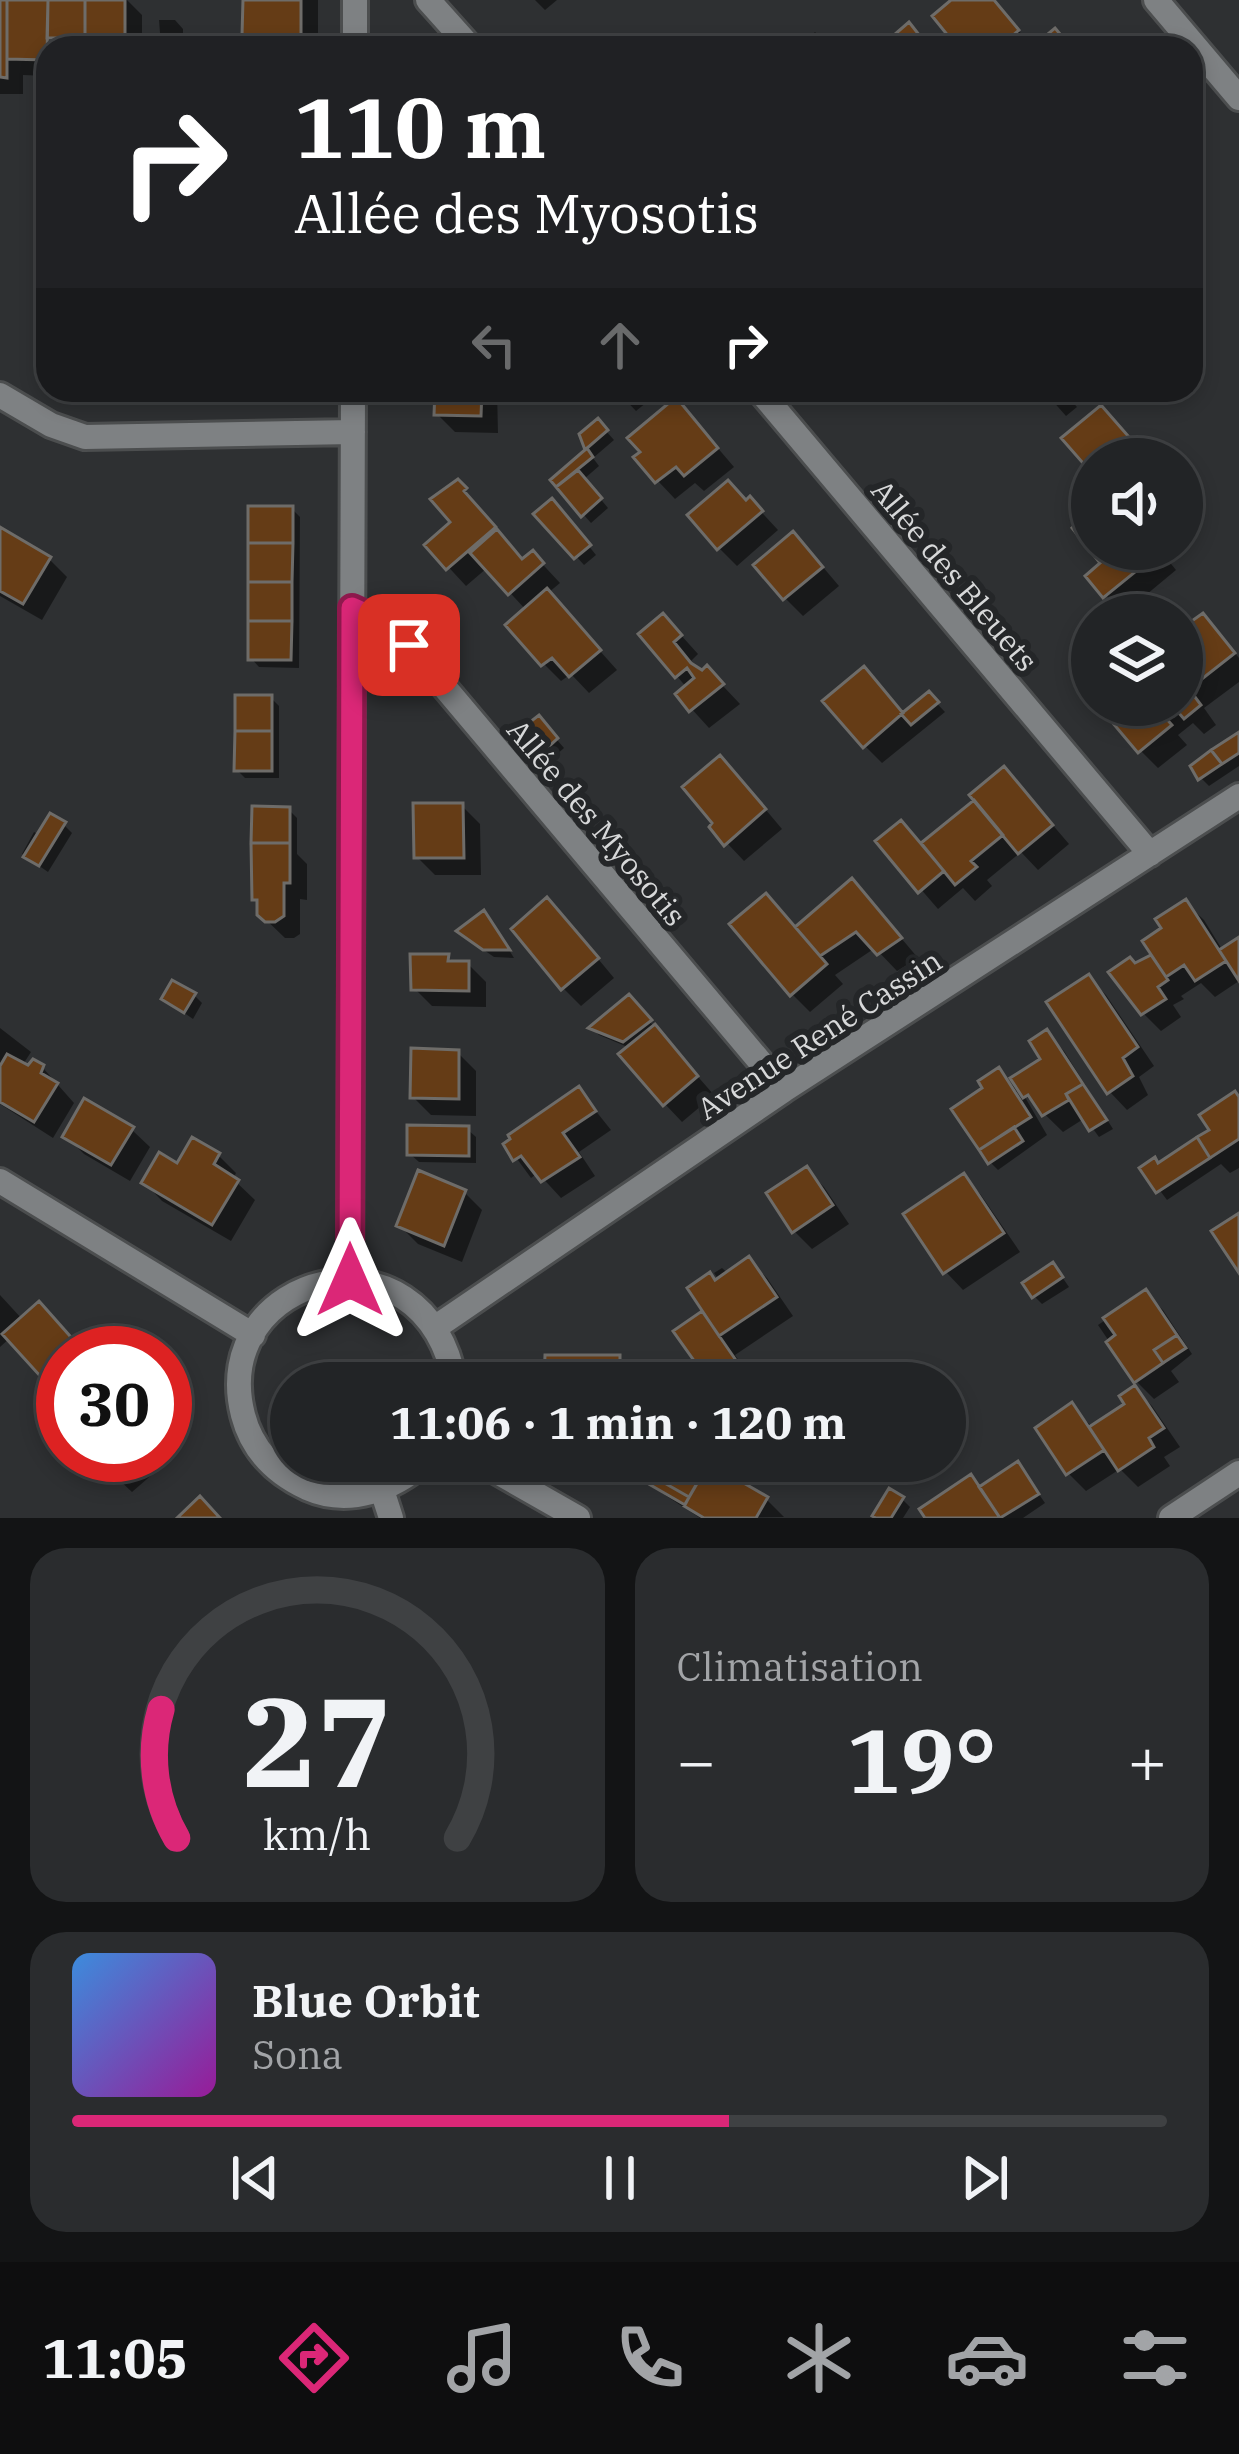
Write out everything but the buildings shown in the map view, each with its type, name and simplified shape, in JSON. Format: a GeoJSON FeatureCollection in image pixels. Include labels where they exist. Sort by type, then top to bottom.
{"type":"FeatureCollection","features":[{"type":"Feature","properties":{"kind":"street"},"geometry":{"type":"LineString","coordinates":[[355,0],[355,36]]}},
{"type":"Feature","properties":{"kind":"street"},"geometry":{"type":"LineString","coordinates":[[428,0],[460,36]]}},
{"type":"Feature","properties":{"kind":"street"},"geometry":{"type":"LineString","coordinates":[[1156,0],[1186,36]]}},
{"type":"Feature","properties":{"kind":"street"},"geometry":{"type":"LineString","coordinates":[[1203,55],[1239,98]]}},
{"type":"Feature","properties":{"kind":"street"},"geometry":{"type":"LineString","coordinates":[[0,395],[85,437],[353,432]]}},
{"type":"Feature","properties":{"kind":"street"},"geometry":{"type":"LineString","coordinates":[[350,1280],[353,402]]}},
{"type":"Feature","properties":{"kind":"street","name":"Allée des Bleuets"},"geometry":{"type":"LineString","coordinates":[[770,402],[1150,854]]}},
{"type":"Feature","properties":{"kind":"street","name":"Allée des Myosotis"},"geometry":{"type":"LineString","coordinates":[[352,608],[383,622],[409,645],[784,1090]]}},
{"type":"Feature","properties":{"kind":"street","name":"Avenue René Cassin"},"geometry":{"type":"LineString","coordinates":[[436,1327],[784,1090],[1239,796]]}},
{"type":"Feature","properties":{"kind":"street"},"geometry":{"type":"LineString","coordinates":[[0,1181],[253,1335]]}},
{"type":"Feature","properties":{"kind":"street"},"geometry":{"type":"LineString","coordinates":[[397,1482],[350,1496],[317,1492],[288,1479],[263,1457],[247,1430],[239,1398],[241,1365],[253,1335],[270,1311],[293,1294],[321,1283],[350,1280],[383,1286],[412,1303],[436,1327],[451,1362]]}},
{"type":"Feature","properties":{"kind":"street"},"geometry":{"type":"LineString","coordinates":[[1171,1518],[1239,1473]]}},
{"type":"Feature","properties":{"kind":"street"},"geometry":{"type":"LineString","coordinates":[[515,1482],[578,1518]]}},
{"type":"Feature","properties":{"kind":"street"},"geometry":{"type":"LineString","coordinates":[[382,1490],[391,1518]]}},
{"type":"Feature","properties":{"kind":"route"},"geometry":{"type":"LineString","coordinates":[[350,1280],[352,608],[383,622],[409,645]]}}]}
